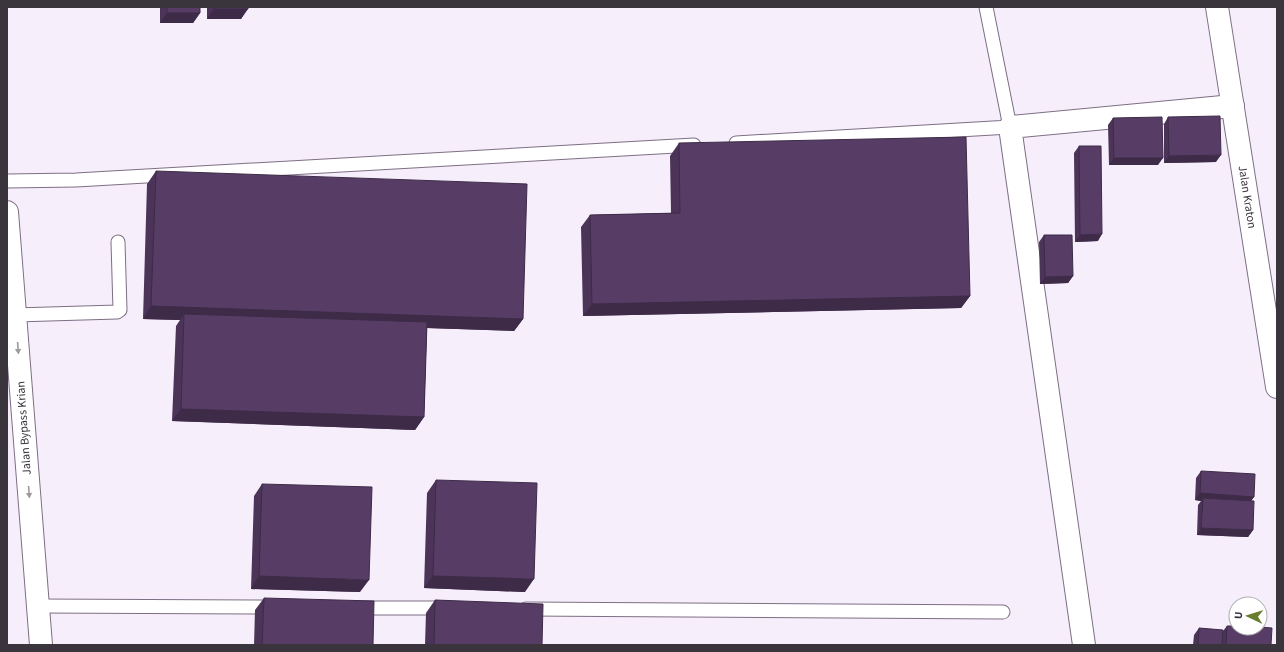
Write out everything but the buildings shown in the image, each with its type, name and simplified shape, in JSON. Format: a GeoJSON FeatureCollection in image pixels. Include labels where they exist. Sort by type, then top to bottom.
{"type":"FeatureCollection","features":[{"type":"Feature","properties":{"kind":"main road","name":"Jalan Kraton"},"geometry":{"type":"LineString","coordinates":[[1217,7],[1277,387]]}},
{"type":"Feature","properties":{"kind":"main road"},"geometry":{"type":"LineString","coordinates":[[1084,645],[1010,127],[1233,106]]}},
{"type":"Feature","properties":{"kind":"main road","name":"Jalan Bypass Krian"},"geometry":{"type":"LineString","coordinates":[[7,212],[41,645]]}},
{"type":"Feature","properties":{"kind":"lane"},"geometry":{"type":"LineString","coordinates":[[722,143],[1010,127],[986,7]]}},
{"type":"Feature","properties":{"kind":"lane"},"geometry":{"type":"LineString","coordinates":[[7,181],[84,179],[706,144]]}},
{"type":"Feature","properties":{"kind":"lane"},"geometry":{"type":"LineString","coordinates":[[16,315],[117,312],[120,310],[118,242]]}},
{"type":"Feature","properties":{"kind":"lane"},"geometry":{"type":"LineString","coordinates":[[38,606],[284,607]]}},
{"type":"Feature","properties":{"kind":"lane"},"geometry":{"type":"LineString","coordinates":[[348,608],[460,608]]}},
{"type":"Feature","properties":{"kind":"lane"},"geometry":{"type":"LineString","coordinates":[[516,609],[1003,612]]}}]}
